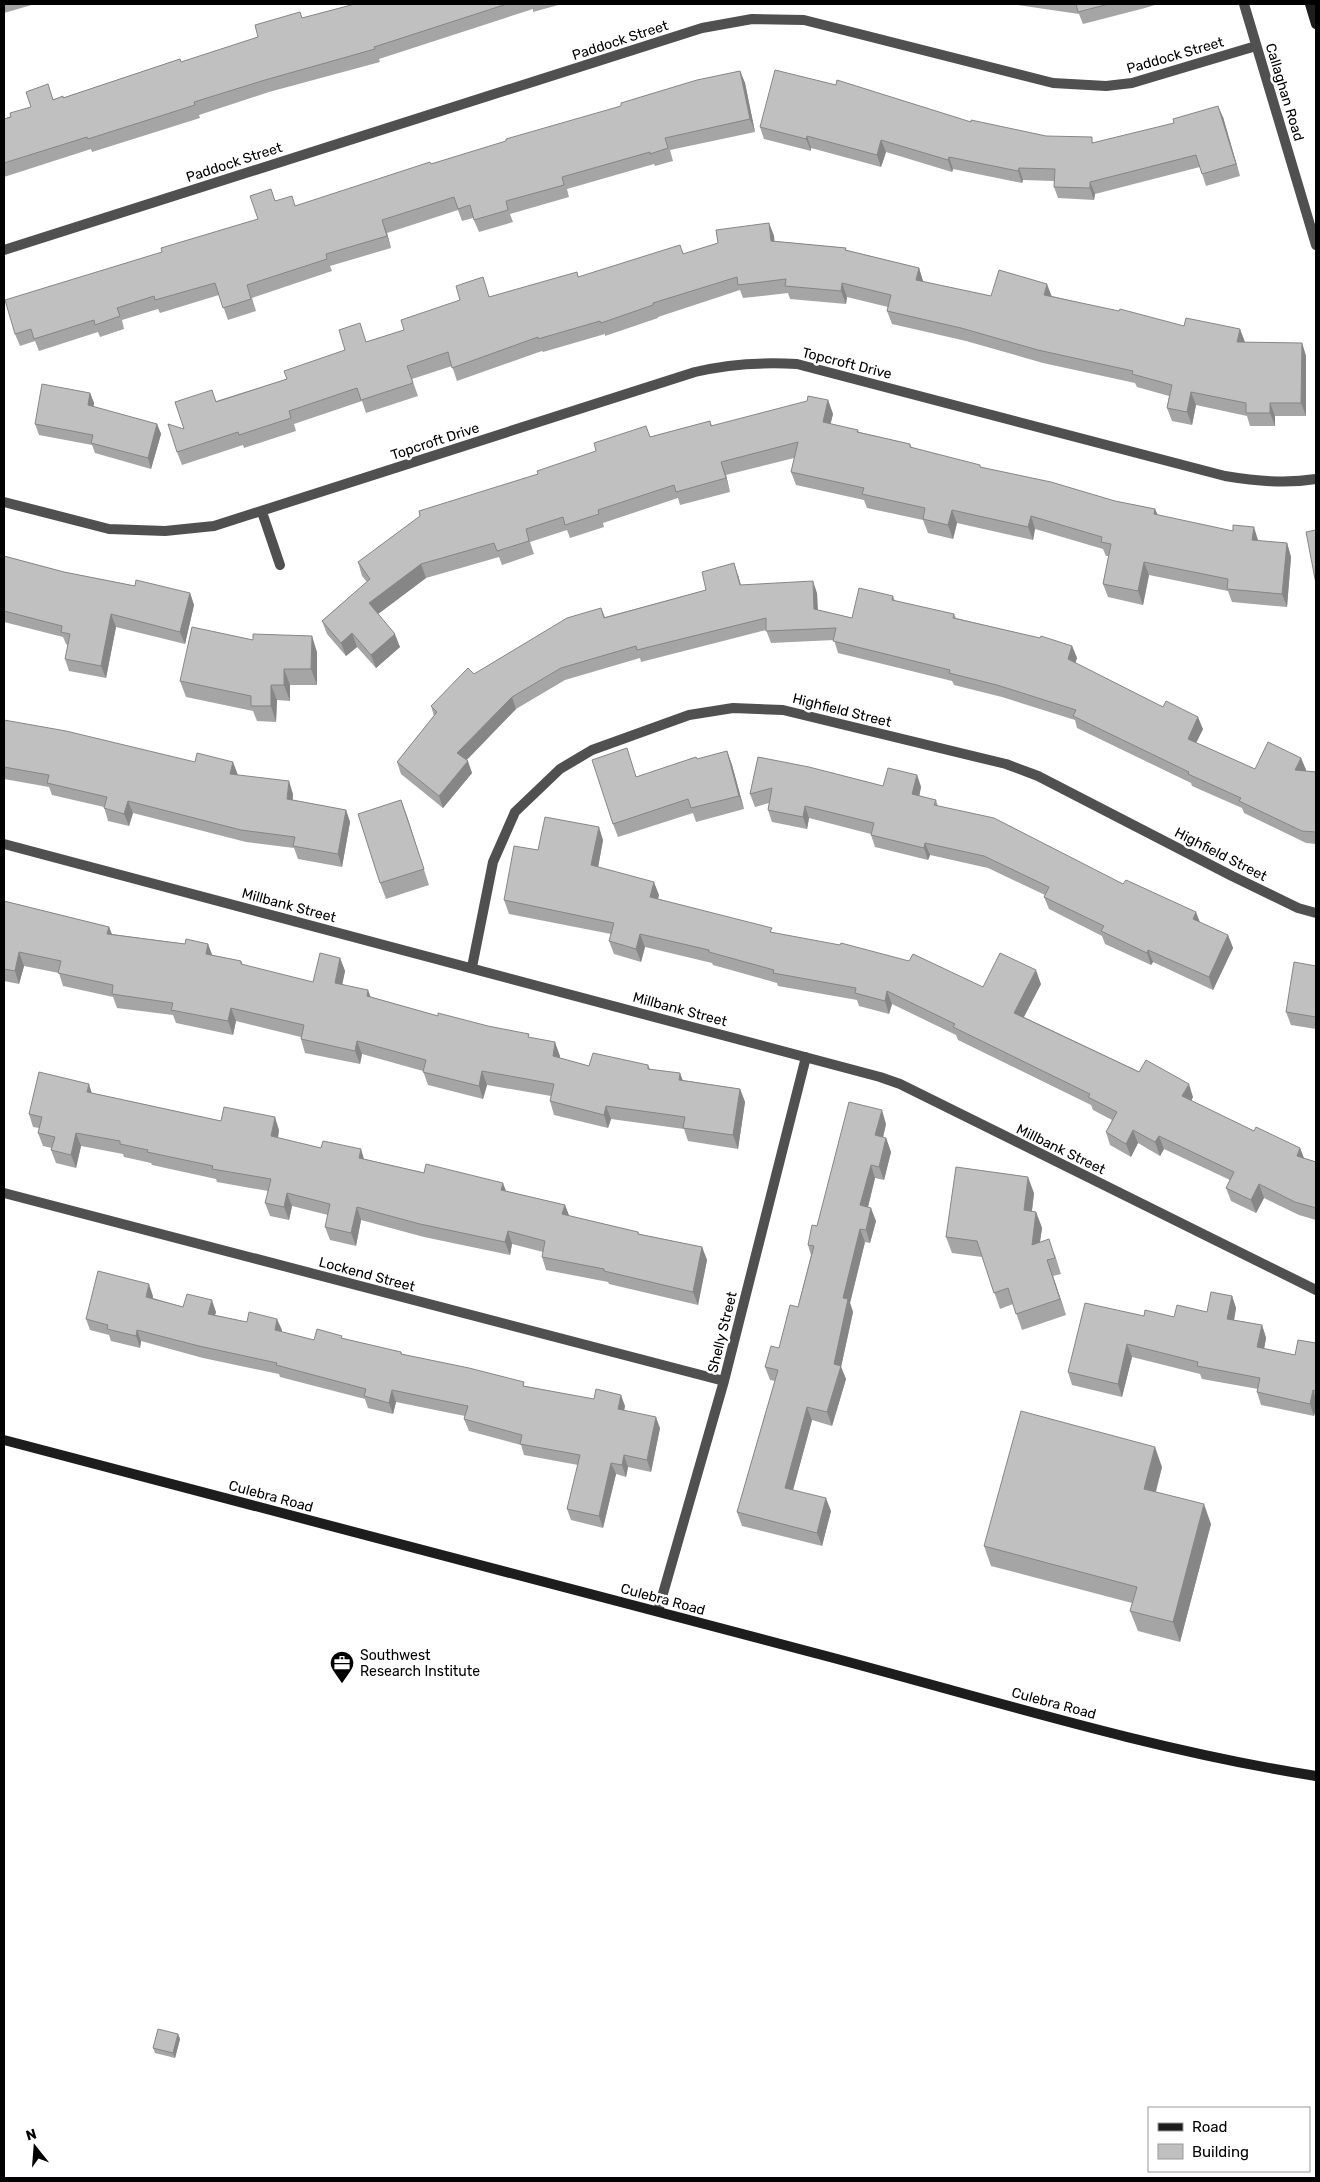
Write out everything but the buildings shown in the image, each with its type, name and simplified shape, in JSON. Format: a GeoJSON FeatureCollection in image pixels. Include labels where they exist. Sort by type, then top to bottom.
{"type":"FeatureCollection","features":[{"type":"Feature","properties":{"kind":"main road"},"geometry":{"type":"LineString","coordinates":[[1310,4],[1316,24]]}},
{"type":"Feature","properties":{"kind":"main road","name":"Culebra Road"},"geometry":{"type":"LineString","coordinates":[[4,1440],[658,1611],[1098,1730],[1255,1766],[1316,1776]]}},
{"type":"Feature","properties":{"kind":"street","name":"Callaghan Road"},"geometry":{"type":"LineString","coordinates":[[1244,4],[1316,245]]}},
{"type":"Feature","properties":{"kind":"street","name":"Paddock Street"},"geometry":{"type":"LineString","coordinates":[[4,250],[702,28],[727,22],[752,19],[804,20],[1053,83],[1079,86],[1132,83],[1256,46]]}},
{"type":"Feature","properties":{"kind":"street","name":"Topcroft Drive"},"geometry":{"type":"LineString","coordinates":[[4,502],[110,529],[165,530],[214,526],[695,372],[722,365],[746,363],[797,364],[1225,476],[1258,481],[1285,482],[1316,479]]}},
{"type":"Feature","properties":{"kind":"street"},"geometry":{"type":"LineString","coordinates":[[262,512],[280,565]]}},
{"type":"Feature","properties":{"kind":"street","name":"Highfield Street"},"geometry":{"type":"LineString","coordinates":[[472,968],[493,862],[515,812],[538,788],[560,768],[592,750],[689,715],[733,708],[783,710],[1006,764],[1038,776],[1298,908],[1316,913]]}},
{"type":"Feature","properties":{"kind":"street","name":"Millbank Street"},"geometry":{"type":"LineString","coordinates":[[4,844],[880,1077],[900,1084],[1316,1290]]}},
{"type":"Feature","properties":{"kind":"street","name":"Shelly Street"},"geometry":{"type":"LineString","coordinates":[[658,1611],[724,1381],[806,1057]]}},
{"type":"Feature","properties":{"kind":"street","name":"Lockend Street"},"geometry":{"type":"LineString","coordinates":[[4,1193],[724,1381]]}},
{"type":"Feature","properties":{"kind":"place","name":"Southwest Research Institute"},"geometry":{"type":"Point","coordinates":[342,1684]}}]}
